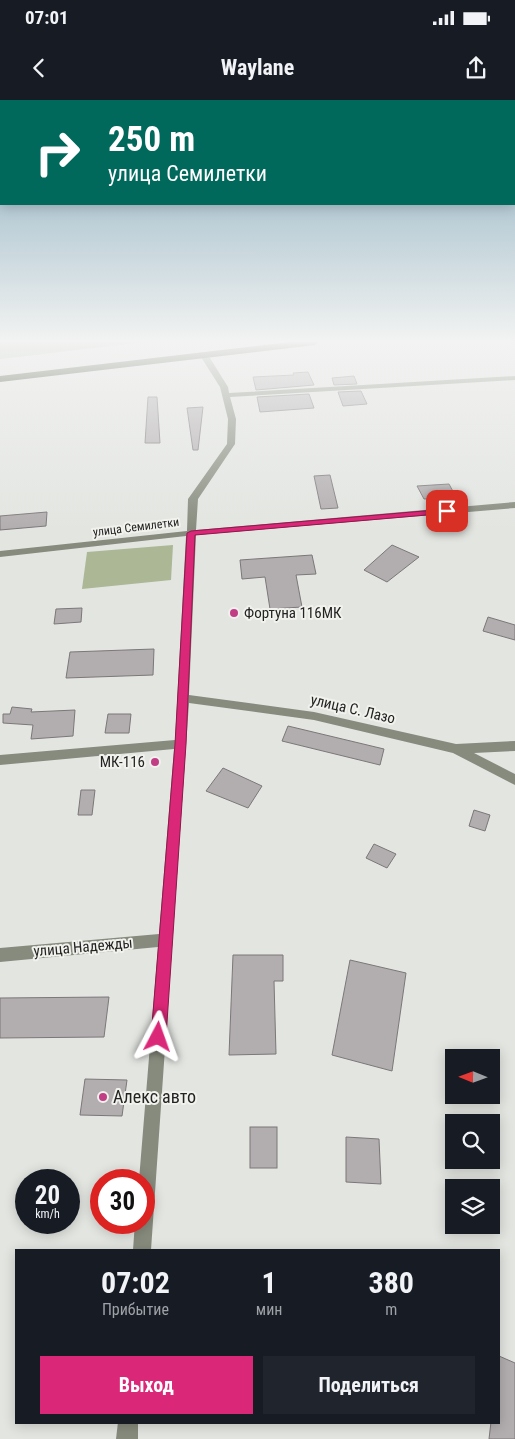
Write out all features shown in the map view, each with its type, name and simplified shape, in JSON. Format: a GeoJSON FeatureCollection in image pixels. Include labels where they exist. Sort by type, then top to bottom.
{"type":"FeatureCollection","features":[{"type":"Feature","properties":{"kind":"street"},"geometry":{"type":"LineString","coordinates":[[142,1249],[181,744],[193,499],[231,444],[232,419],[228,404]]}},
{"type":"Feature","properties":{"kind":"street","name":"улица Семилетки"},"geometry":{"type":"LineString","coordinates":[[0,554],[191,533],[515,505]]}},
{"type":"Feature","properties":{"kind":"street","name":"улица С. Лазо"},"geometry":{"type":"LineString","coordinates":[[183,698],[314,716],[456,749],[515,746]]}},
{"type":"Feature","properties":{"kind":"street"},"geometry":{"type":"LineString","coordinates":[[0,760],[181,744]]}},
{"type":"Feature","properties":{"kind":"street"},"geometry":{"type":"LineString","coordinates":[[456,749],[515,780]]}},
{"type":"Feature","properties":{"kind":"street","name":"улица Надежды"},"geometry":{"type":"LineString","coordinates":[[0,955],[166,940]]}},
{"type":"Feature","properties":{"kind":"street"},"geometry":{"type":"LineString","coordinates":[[127,1439],[128,1424]]}},
{"type":"Feature","properties":{"kind":"green space"},"geometry":{"type":"Polygon","coordinates":[[[173,545],[171,580],[82,589],[87,552],[173,545]]]}},
{"type":"Feature","properties":{"kind":"building"},"geometry":{"type":"Polygon","coordinates":[[[148,404],[157,404],[160,443],[145,443],[148,404]]]}},
{"type":"Feature","properties":{"kind":"building"},"geometry":{"type":"Polygon","coordinates":[[[258,404],[313,404],[314,408],[260,412],[258,404]]]}},
{"type":"Feature","properties":{"kind":"building"},"geometry":{"type":"Polygon","coordinates":[[[203,407],[198,450],[193,450],[187,408],[203,407]]]}},
{"type":"Feature","properties":{"kind":"building"},"geometry":{"type":"Polygon","coordinates":[[[330,475],[338,508],[321,509],[314,476],[330,475]]]}},
{"type":"Feature","properties":{"kind":"building"},"geometry":{"type":"Polygon","coordinates":[[[449,484],[456,497],[424,499],[417,486],[449,484]]]}},
{"type":"Feature","properties":{"kind":"building"},"geometry":{"type":"Polygon","coordinates":[[[47,512],[46,526],[0,530],[0,516],[47,512]]]}},
{"type":"Feature","properties":{"kind":"building"},"geometry":{"type":"Polygon","coordinates":[[[392,545],[419,557],[387,582],[364,570],[392,545]]]}},
{"type":"Feature","properties":{"kind":"building"},"geometry":{"type":"Polygon","coordinates":[[[312,555],[316,574],[296,575],[302,607],[270,609],[265,577],[242,579],[240,560],[312,555]]]}},
{"type":"Feature","properties":{"kind":"building"},"geometry":{"type":"Polygon","coordinates":[[[82,608],[81,622],[54,624],[56,609],[82,608]]]}},
{"type":"Feature","properties":{"kind":"building"},"geometry":{"type":"Polygon","coordinates":[[[488,617],[515,625],[515,640],[483,631],[488,617]]]}},
{"type":"Feature","properties":{"kind":"building"},"geometry":{"type":"Polygon","coordinates":[[[154,649],[153,675],[66,678],[70,652],[154,649]]]}},
{"type":"Feature","properties":{"kind":"building"},"geometry":{"type":"Polygon","coordinates":[[[12,707],[32,709],[31,712],[75,710],[73,736],[31,739],[33,725],[3,723],[3,714],[10,714],[12,707]]]}},
{"type":"Feature","properties":{"kind":"building"},"geometry":{"type":"Polygon","coordinates":[[[108,714],[131,714],[129,733],[105,733],[108,714]]]}},
{"type":"Feature","properties":{"kind":"building"},"geometry":{"type":"Polygon","coordinates":[[[288,726],[384,749],[380,765],[282,741],[288,726]]]}},
{"type":"Feature","properties":{"kind":"building"},"geometry":{"type":"Polygon","coordinates":[[[223,768],[262,786],[248,808],[206,791],[223,768]]]}},
{"type":"Feature","properties":{"kind":"building"},"geometry":{"type":"Polygon","coordinates":[[[81,790],[95,790],[92,815],[78,815],[81,790]]]}},
{"type":"Feature","properties":{"kind":"building"},"geometry":{"type":"Polygon","coordinates":[[[474,810],[490,815],[485,831],[469,826],[474,810]]]}},
{"type":"Feature","properties":{"kind":"building"},"geometry":{"type":"Polygon","coordinates":[[[374,844],[396,854],[387,868],[366,858],[374,844]]]}},
{"type":"Feature","properties":{"kind":"building"},"geometry":{"type":"Polygon","coordinates":[[[233,955],[283,955],[283,981],[274,981],[276,1054],[229,1055],[233,955]]]}},
{"type":"Feature","properties":{"kind":"building"},"geometry":{"type":"Polygon","coordinates":[[[350,960],[406,973],[392,1071],[332,1055],[350,960]]]}},
{"type":"Feature","properties":{"kind":"building"},"geometry":{"type":"Polygon","coordinates":[[[109,997],[104,1037],[0,1038],[0,998],[109,997]]]}},
{"type":"Feature","properties":{"kind":"building","name":"Алекс авто"},"geometry":{"type":"Polygon","coordinates":[[[85,1079],[127,1080],[122,1116],[80,1115],[85,1079]]]}},
{"type":"Feature","properties":{"kind":"building"},"geometry":{"type":"Polygon","coordinates":[[[250,1127],[277,1127],[277,1168],[250,1168],[250,1127]]]}},
{"type":"Feature","properties":{"kind":"building"},"geometry":{"type":"Polygon","coordinates":[[[346,1137],[379,1139],[381,1184],[346,1182],[346,1137]]]}},
{"type":"Feature","properties":{"kind":"building"},"geometry":{"type":"Polygon","coordinates":[[[500,1356],[515,1363],[515,1439],[489,1439],[491,1424],[500,1424],[500,1356]]]}},
{"type":"Feature","properties":{"kind":"place","name":"Фортуна 116МК"},"geometry":{"type":"Point","coordinates":[234,613]}},
{"type":"Feature","properties":{"kind":"place","name":"МК-116"},"geometry":{"type":"Point","coordinates":[155,762]}},
{"type":"Feature","properties":{"kind":"place","name":"Алекс авто"},"geometry":{"type":"Point","coordinates":[103,1097]}},
{"type":"Feature","properties":{"kind":"route"},"geometry":{"type":"LineString","coordinates":[[158,1037],[181,744],[191,533],[447,511]]}}]}
